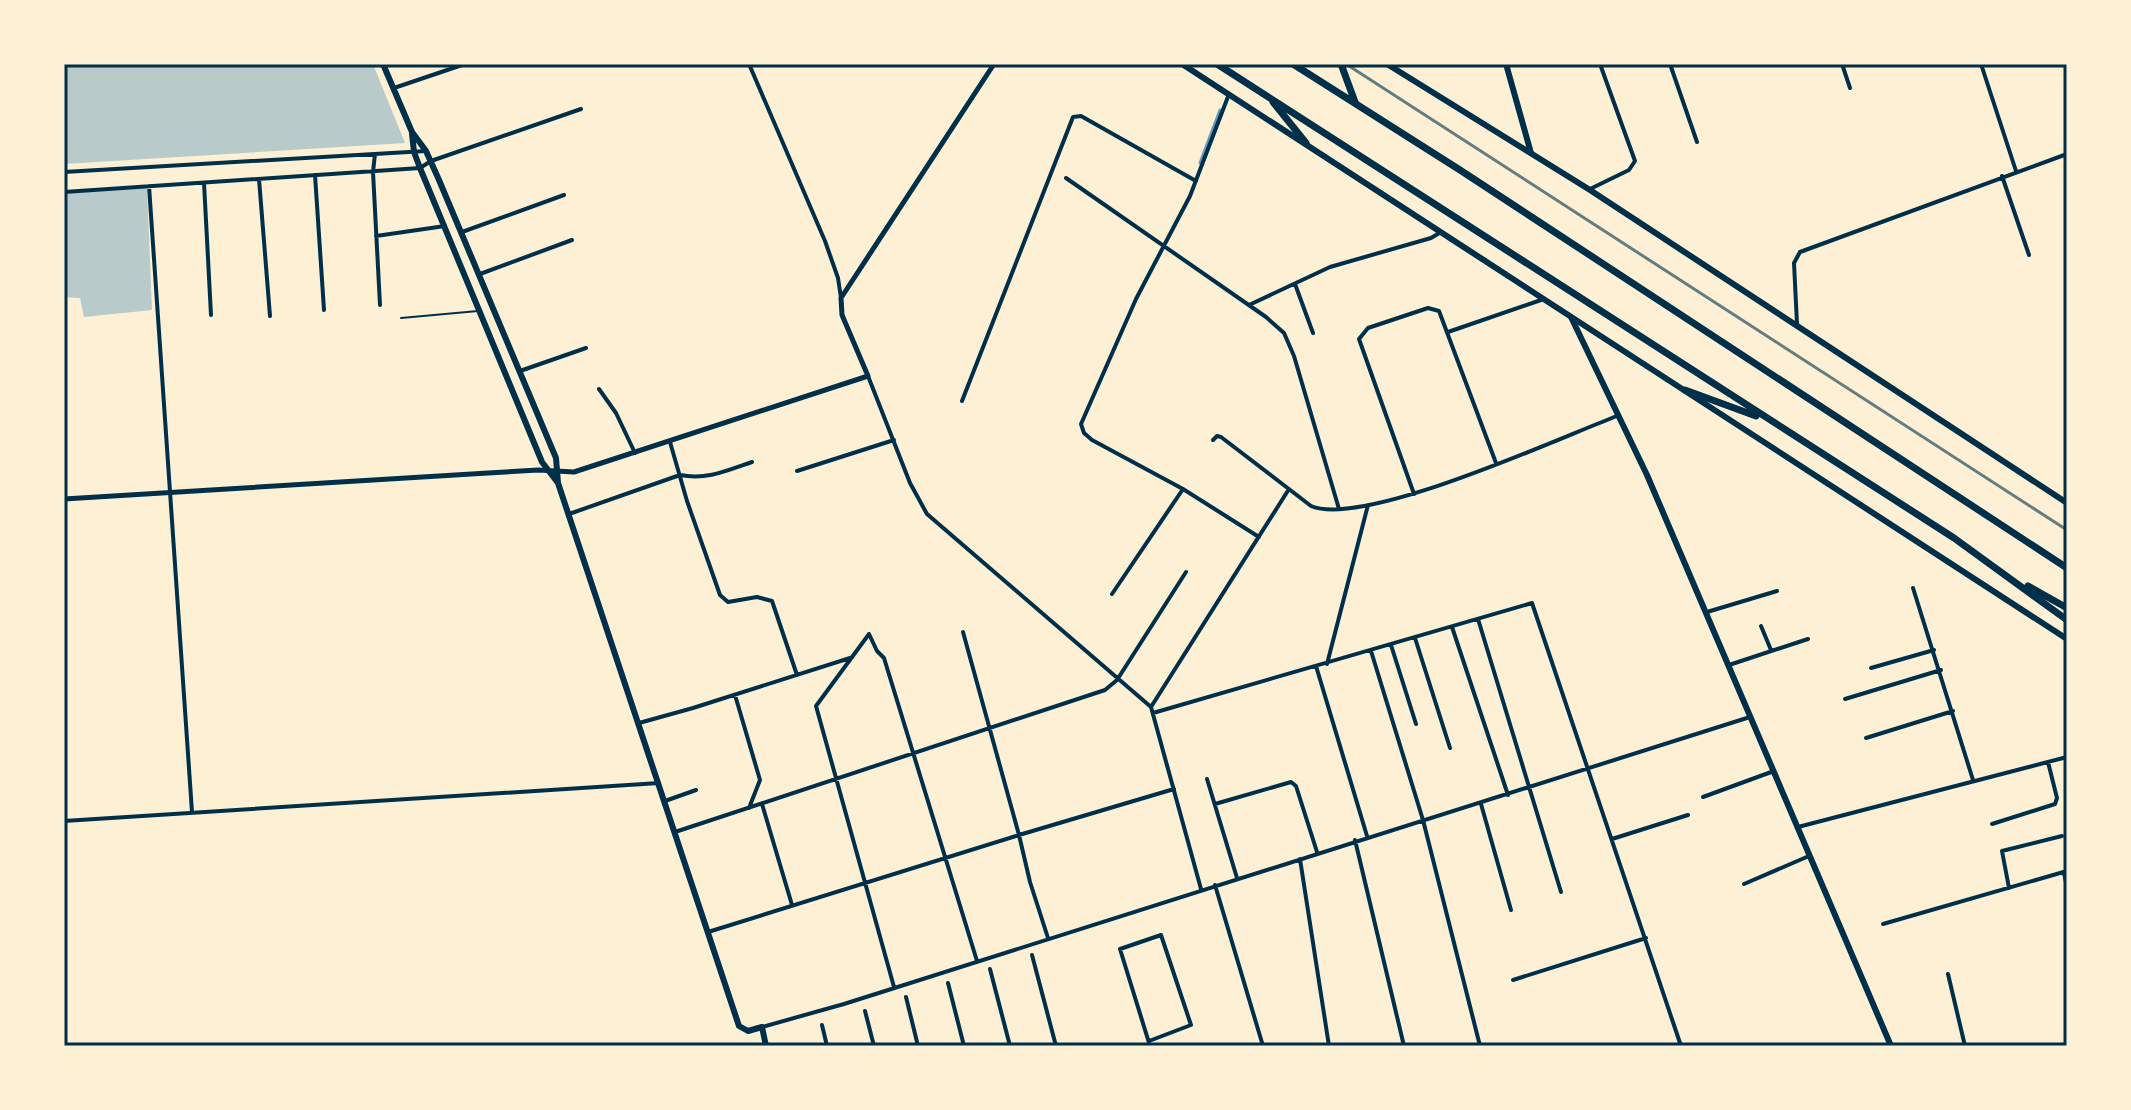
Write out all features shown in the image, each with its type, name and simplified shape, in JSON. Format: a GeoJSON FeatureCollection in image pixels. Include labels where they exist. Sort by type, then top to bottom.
{"type":"FeatureCollection","features":[{"type":"Feature","properties":{"kind":"highway"},"geometry":{"type":"LineString","coordinates":[[1217,64],[2008,575],[2067,608]]}},
{"type":"Feature","properties":{"kind":"highway"},"geometry":{"type":"LineString","coordinates":[[1293,64],[2067,568]]}},
{"type":"Feature","properties":{"kind":"highway"},"geometry":{"type":"LineString","coordinates":[[1341,64],[1356,104]]}},
{"type":"Feature","properties":{"kind":"highway"},"geometry":{"type":"LineString","coordinates":[[1269,97],[1306,143]]}},
{"type":"Feature","properties":{"kind":"highway"},"geometry":{"type":"LineString","coordinates":[[1685,390],[1770,420]]}},
{"type":"Feature","properties":{"kind":"highway"},"geometry":{"type":"LineString","coordinates":[[2008,575],[2067,620]]}},
{"type":"Feature","properties":{"kind":"main road"},"geometry":{"type":"LineString","coordinates":[[383,64],[412,132],[431,161],[480,274],[556,458],[558,483]]}},
{"type":"Feature","properties":{"kind":"main road"},"geometry":{"type":"LineString","coordinates":[[1182,64],[2067,639]]}},
{"type":"Feature","properties":{"kind":"main road"},"geometry":{"type":"LineString","coordinates":[[1387,64],[1590,190],[2067,503]]}},
{"type":"Feature","properties":{"kind":"main road"},"geometry":{"type":"LineString","coordinates":[[1506,64],[1531,153]]}},
{"type":"Feature","properties":{"kind":"main road"},"geometry":{"type":"LineString","coordinates":[[412,132],[420,168],[479,310],[548,471],[558,483],[739,1026],[748,1031],[762,1027],[766,1046]]}},
{"type":"Feature","properties":{"kind":"main road"},"geometry":{"type":"LineString","coordinates":[[1571,316],[1620,415],[1707,612],[1891,1046]]}},
{"type":"Feature","properties":{"kind":"street"},"geometry":{"type":"LineString","coordinates":[[394,88],[465,64]]}},
{"type":"Feature","properties":{"kind":"street"},"geometry":{"type":"LineString","coordinates":[[749,64],[825,241],[838,278],[842,315],[923,508],[939,527],[1152,710],[1201,889]]}},
{"type":"Feature","properties":{"kind":"street"},"geometry":{"type":"LineString","coordinates":[[841,298],[994,64]]}},
{"type":"Feature","properties":{"kind":"street"},"geometry":{"type":"LineString","coordinates":[[1590,190],[1633,166],[1635,161],[1600,64]]}},
{"type":"Feature","properties":{"kind":"street"},"geometry":{"type":"LineString","coordinates":[[1670,64],[1697,142]]}},
{"type":"Feature","properties":{"kind":"street"},"geometry":{"type":"LineString","coordinates":[[1842,64],[1850,88]]}},
{"type":"Feature","properties":{"kind":"street"},"geometry":{"type":"LineString","coordinates":[[1981,64],[2016,171]]}},
{"type":"Feature","properties":{"kind":"street"},"geometry":{"type":"LineString","coordinates":[[1229,94],[1200,173],[1118,338],[1081,424],[1084,433],[1092,440],[1183,489],[1259,537]]}},
{"type":"Feature","properties":{"kind":"street"},"geometry":{"type":"LineString","coordinates":[[64,192],[420,168],[431,161],[581,109]]}},
{"type":"Feature","properties":{"kind":"street"},"geometry":{"type":"LineString","coordinates":[[962,401],[1073,117],[1081,116],[1196,181]]}},
{"type":"Feature","properties":{"kind":"street"},"geometry":{"type":"LineString","coordinates":[[64,172],[426,151]]}},
{"type":"Feature","properties":{"kind":"street"},"geometry":{"type":"LineString","coordinates":[[375,154],[373,172],[380,305]]}},
{"type":"Feature","properties":{"kind":"street"},"geometry":{"type":"LineString","coordinates":[[1797,324],[1794,263],[1800,252],[2067,154]]}},
{"type":"Feature","properties":{"kind":"street"},"geometry":{"type":"LineString","coordinates":[[315,175],[324,310]]}},
{"type":"Feature","properties":{"kind":"street"},"geometry":{"type":"LineString","coordinates":[[2002,176],[2029,255]]}},
{"type":"Feature","properties":{"kind":"street"},"geometry":{"type":"LineString","coordinates":[[1066,178],[1276,325],[1288,341],[1339,509]]}},
{"type":"Feature","properties":{"kind":"street"},"geometry":{"type":"LineString","coordinates":[[259,179],[270,316]]}},
{"type":"Feature","properties":{"kind":"street"},"geometry":{"type":"LineString","coordinates":[[204,183],[211,315]]}},
{"type":"Feature","properties":{"kind":"street"},"geometry":{"type":"LineString","coordinates":[[149,186],[192,812]]}},
{"type":"Feature","properties":{"kind":"street"},"geometry":{"type":"LineString","coordinates":[[462,232],[564,195]]}},
{"type":"Feature","properties":{"kind":"street"},"geometry":{"type":"LineString","coordinates":[[376,236],[445,226]]}},
{"type":"Feature","properties":{"kind":"street"},"geometry":{"type":"LineString","coordinates":[[1249,305],[1330,267],[1431,238],[1442,232]]}},
{"type":"Feature","properties":{"kind":"street"},"geometry":{"type":"LineString","coordinates":[[480,274],[572,240]]}},
{"type":"Feature","properties":{"kind":"street"},"geometry":{"type":"LineString","coordinates":[[1295,284],[1313,333]]}},
{"type":"Feature","properties":{"kind":"street"},"geometry":{"type":"LineString","coordinates":[[1448,332],[1544,299]]}},
{"type":"Feature","properties":{"kind":"street"},"geometry":{"type":"LineString","coordinates":[[1414,494],[1361,346],[1360,336],[1368,328],[1428,308],[1436,309],[1448,332],[1496,463]]}},
{"type":"Feature","properties":{"kind":"street"},"geometry":{"type":"LineString","coordinates":[[520,371],[586,348]]}},
{"type":"Feature","properties":{"kind":"street"},"geometry":{"type":"LineString","coordinates":[[64,499],[574,472],[868,376]]}},
{"type":"Feature","properties":{"kind":"street"},"geometry":{"type":"LineString","coordinates":[[599,389],[616,413],[635,453]]}},
{"type":"Feature","properties":{"kind":"street"},"geometry":{"type":"LineString","coordinates":[[1213,440],[1221,437],[1318,509],[1339,509],[1414,494],[1620,415]]}},
{"type":"Feature","properties":{"kind":"street"},"geometry":{"type":"LineString","coordinates":[[797,471],[894,440]]}},
{"type":"Feature","properties":{"kind":"street"},"geometry":{"type":"LineString","coordinates":[[670,442],[718,591],[728,602],[757,597],[772,601],[797,675]]}},
{"type":"Feature","properties":{"kind":"street"},"geometry":{"type":"LineString","coordinates":[[569,514],[680,475],[698,479],[752,462]]}},
{"type":"Feature","properties":{"kind":"street"},"geometry":{"type":"LineString","coordinates":[[1112,594],[1183,489]]}},
{"type":"Feature","properties":{"kind":"street"},"geometry":{"type":"LineString","coordinates":[[1152,710],[1289,489]]}},
{"type":"Feature","properties":{"kind":"street"},"geometry":{"type":"LineString","coordinates":[[1327,664],[1368,505]]}},
{"type":"Feature","properties":{"kind":"street"},"geometry":{"type":"LineString","coordinates":[[675,832],[1105,690],[1117,680],[1186,572]]}},
{"type":"Feature","properties":{"kind":"street"},"geometry":{"type":"LineString","coordinates":[[1913,588],[1935,650],[1973,780]]}},
{"type":"Feature","properties":{"kind":"street"},"geometry":{"type":"LineString","coordinates":[[1707,612],[1777,591]]}},
{"type":"Feature","properties":{"kind":"street"},"geometry":{"type":"LineString","coordinates":[[1152,710],[1327,664],[1532,603],[1681,1046]]}},
{"type":"Feature","properties":{"kind":"street"},"geometry":{"type":"LineString","coordinates":[[1478,619],[1561,892]]}},
{"type":"Feature","properties":{"kind":"street"},"geometry":{"type":"LineString","coordinates":[[1761,626],[1771,650]]}},
{"type":"Feature","properties":{"kind":"street"},"geometry":{"type":"LineString","coordinates":[[1452,627],[1508,795]]}},
{"type":"Feature","properties":{"kind":"street"},"geometry":{"type":"LineString","coordinates":[[963,632],[1048,938]]}},
{"type":"Feature","properties":{"kind":"street"},"geometry":{"type":"LineString","coordinates":[[894,987],[816,706],[869,634],[884,658],[977,961]]}},
{"type":"Feature","properties":{"kind":"street"},"geometry":{"type":"LineString","coordinates":[[1415,638],[1450,748]]}},
{"type":"Feature","properties":{"kind":"street"},"geometry":{"type":"LineString","coordinates":[[1729,665],[1808,639]]}},
{"type":"Feature","properties":{"kind":"street"},"geometry":{"type":"LineString","coordinates":[[1391,645],[1416,724]]}},
{"type":"Feature","properties":{"kind":"street"},"geometry":{"type":"LineString","coordinates":[[1871,668],[1935,650]]}},
{"type":"Feature","properties":{"kind":"street"},"geometry":{"type":"LineString","coordinates":[[1371,651],[1423,820],[1480,1046]]}},
{"type":"Feature","properties":{"kind":"street"},"geometry":{"type":"LineString","coordinates":[[639,723],[852,657]]}},
{"type":"Feature","properties":{"kind":"street"},"geometry":{"type":"LineString","coordinates":[[1316,666],[1367,836]]}},
{"type":"Feature","properties":{"kind":"street"},"geometry":{"type":"LineString","coordinates":[[1845,699],[1941,670]]}},
{"type":"Feature","properties":{"kind":"street"},"geometry":{"type":"LineString","coordinates":[[735,695],[760,780],[749,808]]}},
{"type":"Feature","properties":{"kind":"street"},"geometry":{"type":"LineString","coordinates":[[1866,738],[1953,711]]}},
{"type":"Feature","properties":{"kind":"street"},"geometry":{"type":"LineString","coordinates":[[762,1027],[1367,836],[1481,804],[1750,717]]}},
{"type":"Feature","properties":{"kind":"street"},"geometry":{"type":"LineString","coordinates":[[1797,827],[2067,757]]}},
{"type":"Feature","properties":{"kind":"street"},"geometry":{"type":"LineString","coordinates":[[1992,824],[2055,804],[2057,798],[2048,762]]}},
{"type":"Feature","properties":{"kind":"street"},"geometry":{"type":"LineString","coordinates":[[1703,797],[1774,771]]}},
{"type":"Feature","properties":{"kind":"street"},"geometry":{"type":"LineString","coordinates":[[1207,779],[1237,878]]}},
{"type":"Feature","properties":{"kind":"street"},"geometry":{"type":"LineString","coordinates":[[1215,804],[1287,782],[1294,783],[1317,852]]}},
{"type":"Feature","properties":{"kind":"street"},"geometry":{"type":"LineString","coordinates":[[64,821],[659,783]]}},
{"type":"Feature","properties":{"kind":"street"},"geometry":{"type":"LineString","coordinates":[[708,932],[1174,789]]}},
{"type":"Feature","properties":{"kind":"street"},"geometry":{"type":"LineString","coordinates":[[665,801],[696,790]]}},
{"type":"Feature","properties":{"kind":"street"},"geometry":{"type":"LineString","coordinates":[[762,804],[792,906]]}},
{"type":"Feature","properties":{"kind":"street"},"geometry":{"type":"LineString","coordinates":[[1481,804],[1511,910]]}},
{"type":"Feature","properties":{"kind":"street"},"geometry":{"type":"LineString","coordinates":[[1612,839],[1688,815]]}},
{"type":"Feature","properties":{"kind":"street"},"geometry":{"type":"LineString","coordinates":[[2009,888],[2002,851],[2062,836]]}},
{"type":"Feature","properties":{"kind":"street"},"geometry":{"type":"LineString","coordinates":[[1355,840],[1404,1046]]}},
{"type":"Feature","properties":{"kind":"street"},"geometry":{"type":"LineString","coordinates":[[1744,884],[1809,856]]}},
{"type":"Feature","properties":{"kind":"street"},"geometry":{"type":"LineString","coordinates":[[1299,858],[1329,1046]]}},
{"type":"Feature","properties":{"kind":"street"},"geometry":{"type":"LineString","coordinates":[[1883,924],[2065,872],[2067,887]]}},
{"type":"Feature","properties":{"kind":"street"},"geometry":{"type":"LineString","coordinates":[[1215,885],[1263,1046]]}},
{"type":"Feature","properties":{"kind":"street"},"geometry":{"type":"LineString","coordinates":[[1161,935],[1191,1025],[1149,1044],[1120,949],[1161,935]]}},
{"type":"Feature","properties":{"kind":"street"},"geometry":{"type":"LineString","coordinates":[[1513,980],[1646,938]]}},
{"type":"Feature","properties":{"kind":"street"},"geometry":{"type":"LineString","coordinates":[[1032,955],[1056,1046]]}},
{"type":"Feature","properties":{"kind":"street"},"geometry":{"type":"LineString","coordinates":[[990,969],[1010,1046]]}},
{"type":"Feature","properties":{"kind":"street"},"geometry":{"type":"LineString","coordinates":[[1948,974],[1965,1046]]}},
{"type":"Feature","properties":{"kind":"street"},"geometry":{"type":"LineString","coordinates":[[948,983],[964,1046]]}},
{"type":"Feature","properties":{"kind":"street"},"geometry":{"type":"LineString","coordinates":[[906,997],[918,1046]]}},
{"type":"Feature","properties":{"kind":"street"},"geometry":{"type":"LineString","coordinates":[[865,1011],[874,1046]]}},
{"type":"Feature","properties":{"kind":"street"},"geometry":{"type":"LineString","coordinates":[[822,1025],[827,1046]]}},
{"type":"Feature","properties":{"kind":"lane"},"geometry":{"type":"LineString","coordinates":[[401,318],[479,310]]}},
{"type":"Feature","properties":{"kind":"shaded area"},"geometry":{"type":"Polygon","coordinates":[[[64,64],[373,64],[405,143],[64,164],[64,64]]]}},
{"type":"Feature","properties":{"kind":"shaded area"},"geometry":{"type":"Polygon","coordinates":[[[147,187],[152,310],[84,317],[80,298],[64,297],[64,192],[147,187]]]}},
{"type":"Feature","properties":{"kind":"waterway"},"geometry":{"type":"LineString","coordinates":[[1200,163],[1220,110]]}},
{"type":"Feature","properties":{"kind":"railway"},"geometry":{"type":"LineString","coordinates":[[1346,64],[2067,530]]}}]}
